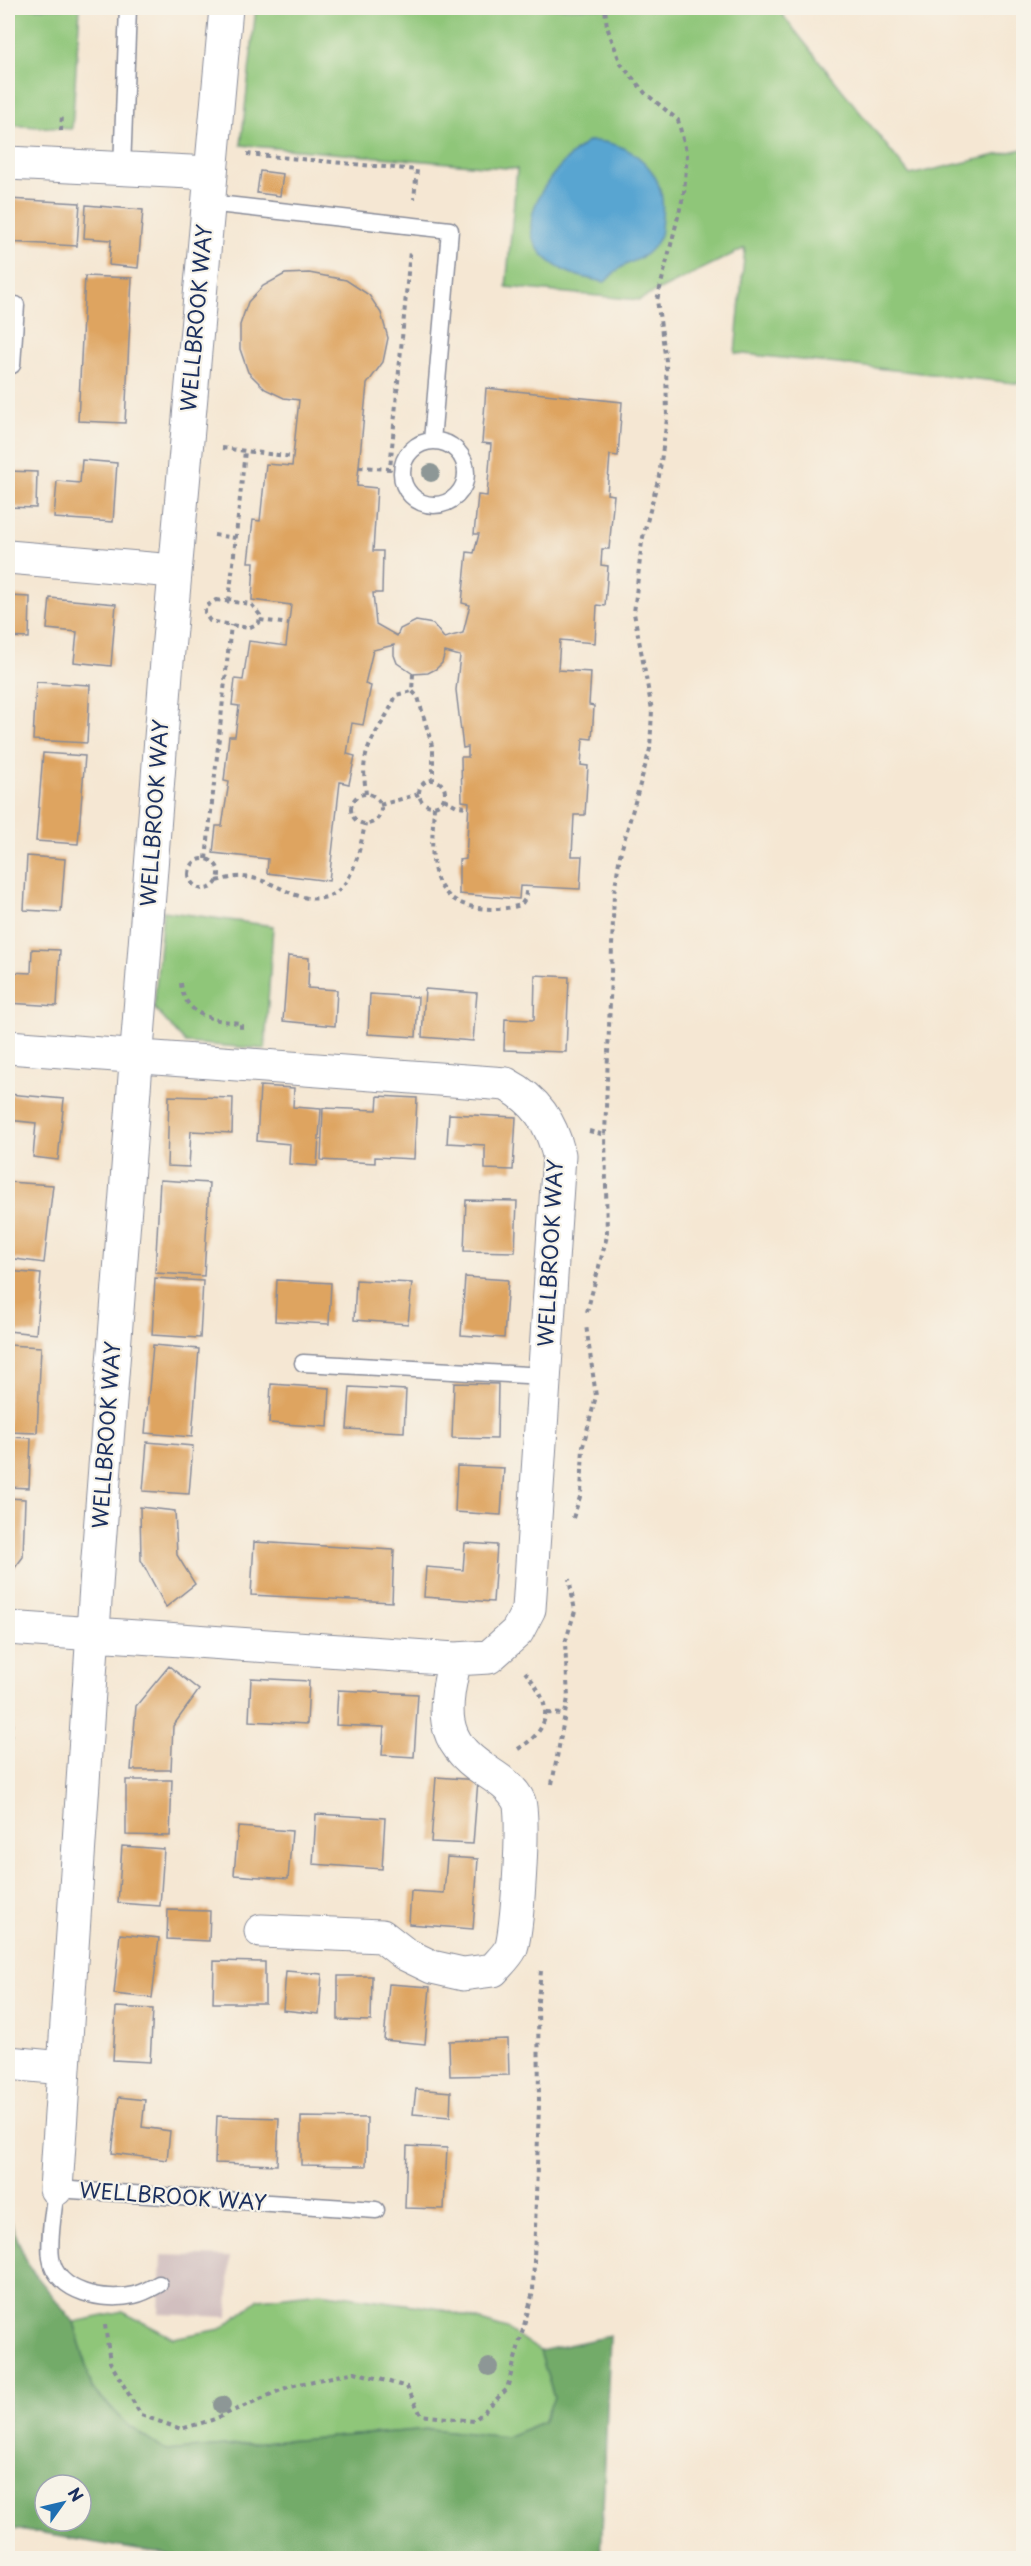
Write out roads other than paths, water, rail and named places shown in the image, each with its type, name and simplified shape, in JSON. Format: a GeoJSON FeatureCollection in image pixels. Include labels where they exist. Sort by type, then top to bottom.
{"type":"FeatureCollection","features":[{"type":"Feature","properties":{"kind":"street","name":"WELLBROOK WAY"},"geometry":{"type":"LineString","coordinates":[[56,2189],[93,1634],[136,1056],[174,571],[226,8]]}},
{"type":"Feature","properties":{"kind":"street"},"geometry":{"type":"LineString","coordinates":[[8,163],[122,169],[209,188]]}},
{"type":"Feature","properties":{"kind":"street"},"geometry":{"type":"LineString","coordinates":[[8,556],[174,571]]}},
{"type":"Feature","properties":{"kind":"street","name":"WELLBROOK WAY"},"geometry":{"type":"LineString","coordinates":[[8,1047],[506,1084],[525,1094],[541,1112],[553,1133],[559,1155],[529,1609],[517,1632],[489,1657],[455,1659]]}},
{"type":"Feature","properties":{"kind":"street"},"geometry":{"type":"LineString","coordinates":[[8,1628],[455,1659],[446,1702],[446,1723],[454,1741],[477,1766],[506,1785],[519,1802],[523,1823],[512,1947],[494,1970],[464,1974],[432,1967],[405,1954],[382,1936],[261,1930]]}},
{"type":"Feature","properties":{"kind":"street"},"geometry":{"type":"LineString","coordinates":[[8,2063],[64,2068]]}},
{"type":"Feature","properties":{"kind":"lane"},"geometry":{"type":"LineString","coordinates":[[122,169],[128,8]]}},
{"type":"Feature","properties":{"kind":"lane"},"geometry":{"type":"LineString","coordinates":[[209,188],[412,226],[450,230],[432,441]]}},
{"type":"Feature","properties":{"kind":"lane"},"geometry":{"type":"LineString","coordinates":[[8,305],[16,305],[12,365]]}},
{"type":"Feature","properties":{"kind":"lane"},"geometry":{"type":"LineString","coordinates":[[303,1363],[544,1376]]}},
{"type":"Feature","properties":{"kind":"lane"},"geometry":{"type":"LineString","coordinates":[[56,2189],[51,2259],[62,2279],[78,2291],[102,2297],[135,2295],[159,2284]]}},
{"type":"Feature","properties":{"kind":"lane","name":"WELLBROOK WAY"},"geometry":{"type":"LineString","coordinates":[[56,2189],[376,2210]]}},
{"type":"Feature","properties":{"kind":"water"},"geometry":{"type":"Polygon","coordinates":[[[589,141],[619,146],[644,162],[659,186],[662,201],[661,231],[655,245],[643,256],[618,270],[605,282],[572,274],[549,261],[534,241],[531,225],[541,192],[564,162],[589,141]]]}}]}
